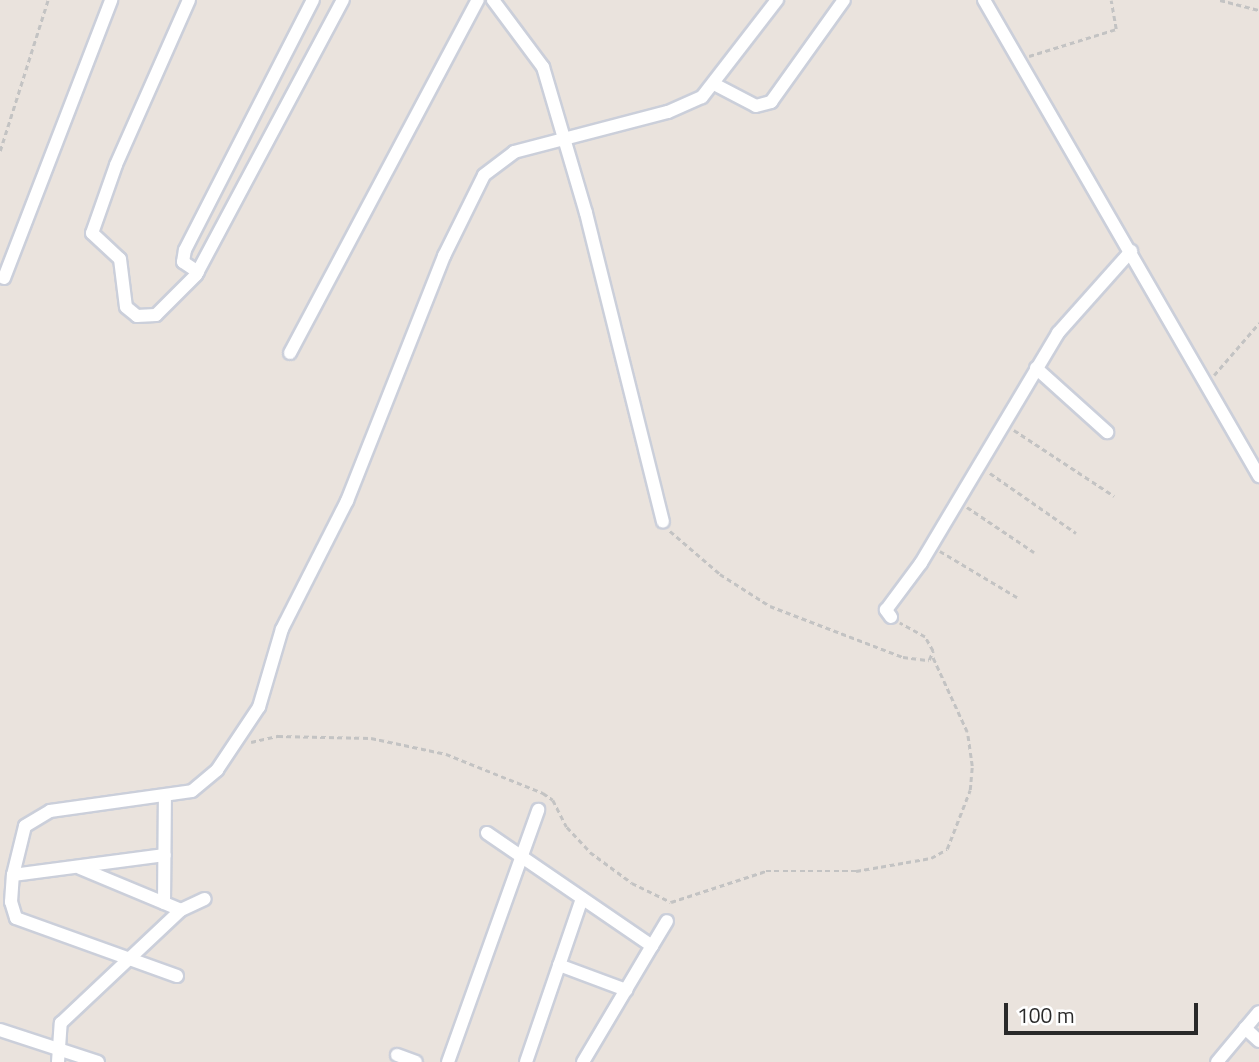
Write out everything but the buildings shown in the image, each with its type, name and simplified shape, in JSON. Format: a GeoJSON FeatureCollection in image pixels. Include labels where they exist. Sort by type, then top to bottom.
{"type":"FeatureCollection","features":[{"type":"Feature","properties":{"kind":"street"},"geometry":{"type":"LineString","coordinates":[[4,278],[111,0]]}},
{"type":"Feature","properties":{"kind":"street"},"geometry":{"type":"LineString","coordinates":[[189,0],[116,165],[92,233],[98,244],[120,259],[126,307],[138,316],[164,309],[198,272],[343,0]]}},
{"type":"Feature","properties":{"kind":"street"},"geometry":{"type":"LineString","coordinates":[[198,272],[183,262],[185,250],[313,0]]}},
{"type":"Feature","properties":{"kind":"street"},"geometry":{"type":"LineString","coordinates":[[290,353],[478,0]]}},
{"type":"Feature","properties":{"kind":"street"},"geometry":{"type":"LineString","coordinates":[[493,0],[543,66],[566,139],[663,522]]}},
{"type":"Feature","properties":{"kind":"street"},"geometry":{"type":"LineString","coordinates":[[177,976],[16,918],[11,902],[13,875],[25,826],[37,816],[191,791],[202,784],[234,747],[259,707],[282,629],[347,500],[472,196],[496,161],[687,105],[714,84],[777,0]]}},
{"type":"Feature","properties":{"kind":"street"},"geometry":{"type":"LineString","coordinates":[[714,84],[756,106],[771,102],[844,0]]}},
{"type":"Feature","properties":{"kind":"street"},"geometry":{"type":"LineString","coordinates":[[984,0],[1016,59],[1208,383],[1259,476]]}},
{"type":"Feature","properties":{"kind":"street"},"geometry":{"type":"LineString","coordinates":[[891,617],[886,610],[959,502],[1058,333],[1131,251]]}},
{"type":"Feature","properties":{"kind":"street"},"geometry":{"type":"LineString","coordinates":[[1036,368],[1107,432]]}},
{"type":"Feature","properties":{"kind":"street"},"geometry":{"type":"LineString","coordinates":[[164,796],[164,903]]}},
{"type":"Feature","properties":{"kind":"street"},"geometry":{"type":"LineString","coordinates":[[448,1062],[538,810]]}},
{"type":"Feature","properties":{"kind":"street"},"geometry":{"type":"LineString","coordinates":[[486,833],[652,946]]}},
{"type":"Feature","properties":{"kind":"street"},"geometry":{"type":"LineString","coordinates":[[13,875],[165,855]]}},
{"type":"Feature","properties":{"kind":"street"},"geometry":{"type":"LineString","coordinates":[[80,868],[181,910]]}},
{"type":"Feature","properties":{"kind":"street"},"geometry":{"type":"LineString","coordinates":[[60,1056],[61,1023],[132,961],[181,910],[205,898]]}},
{"type":"Feature","properties":{"kind":"street"},"geometry":{"type":"LineString","coordinates":[[526,1062],[582,898]]}},
{"type":"Feature","properties":{"kind":"street"},"geometry":{"type":"LineString","coordinates":[[583,1062],[667,921]]}},
{"type":"Feature","properties":{"kind":"street"},"geometry":{"type":"LineString","coordinates":[[559,965],[626,990]]}},
{"type":"Feature","properties":{"kind":"street"},"geometry":{"type":"LineString","coordinates":[[1217,1062],[1259,1012]]}},
{"type":"Feature","properties":{"kind":"street"},"geometry":{"type":"LineString","coordinates":[[1245,1028],[1259,1041]]}},
{"type":"Feature","properties":{"kind":"street"},"geometry":{"type":"LineString","coordinates":[[0,1030],[60,1056],[98,1062]]}},
{"type":"Feature","properties":{"kind":"street"},"geometry":{"type":"LineString","coordinates":[[397,1055],[416,1062]]}},
{"type":"Feature","properties":{"kind":"path"},"geometry":{"type":"LineString","coordinates":[[0,151],[48,0]]}},
{"type":"Feature","properties":{"kind":"path"},"geometry":{"type":"LineString","coordinates":[[1016,59],[1116,29],[1111,0]]}},
{"type":"Feature","properties":{"kind":"path"},"geometry":{"type":"LineString","coordinates":[[1220,0],[1259,10]]}},
{"type":"Feature","properties":{"kind":"path"},"geometry":{"type":"LineString","coordinates":[[1208,383],[1259,323]]}},
{"type":"Feature","properties":{"kind":"path"},"geometry":{"type":"LineString","coordinates":[[1003,423],[1114,496]]}},
{"type":"Feature","properties":{"kind":"path"},"geometry":{"type":"LineString","coordinates":[[979,466],[1076,533]]}},
{"type":"Feature","properties":{"kind":"path"},"geometry":{"type":"LineString","coordinates":[[959,502],[1034,552]]}},
{"type":"Feature","properties":{"kind":"path"},"geometry":{"type":"LineString","coordinates":[[663,522],[680,544],[770,606],[903,657],[929,660],[933,656]]}},
{"type":"Feature","properties":{"kind":"path"},"geometry":{"type":"LineString","coordinates":[[932,545],[1017,597]]}},
{"type":"Feature","properties":{"kind":"path"},"geometry":{"type":"LineString","coordinates":[[234,747],[278,736],[324,736],[411,744],[446,754],[543,793],[590,852],[632,883],[671,902],[766,871],[856,871],[931,858],[947,849],[970,790],[972,766],[967,732],[925,637],[891,617]]}}]}
